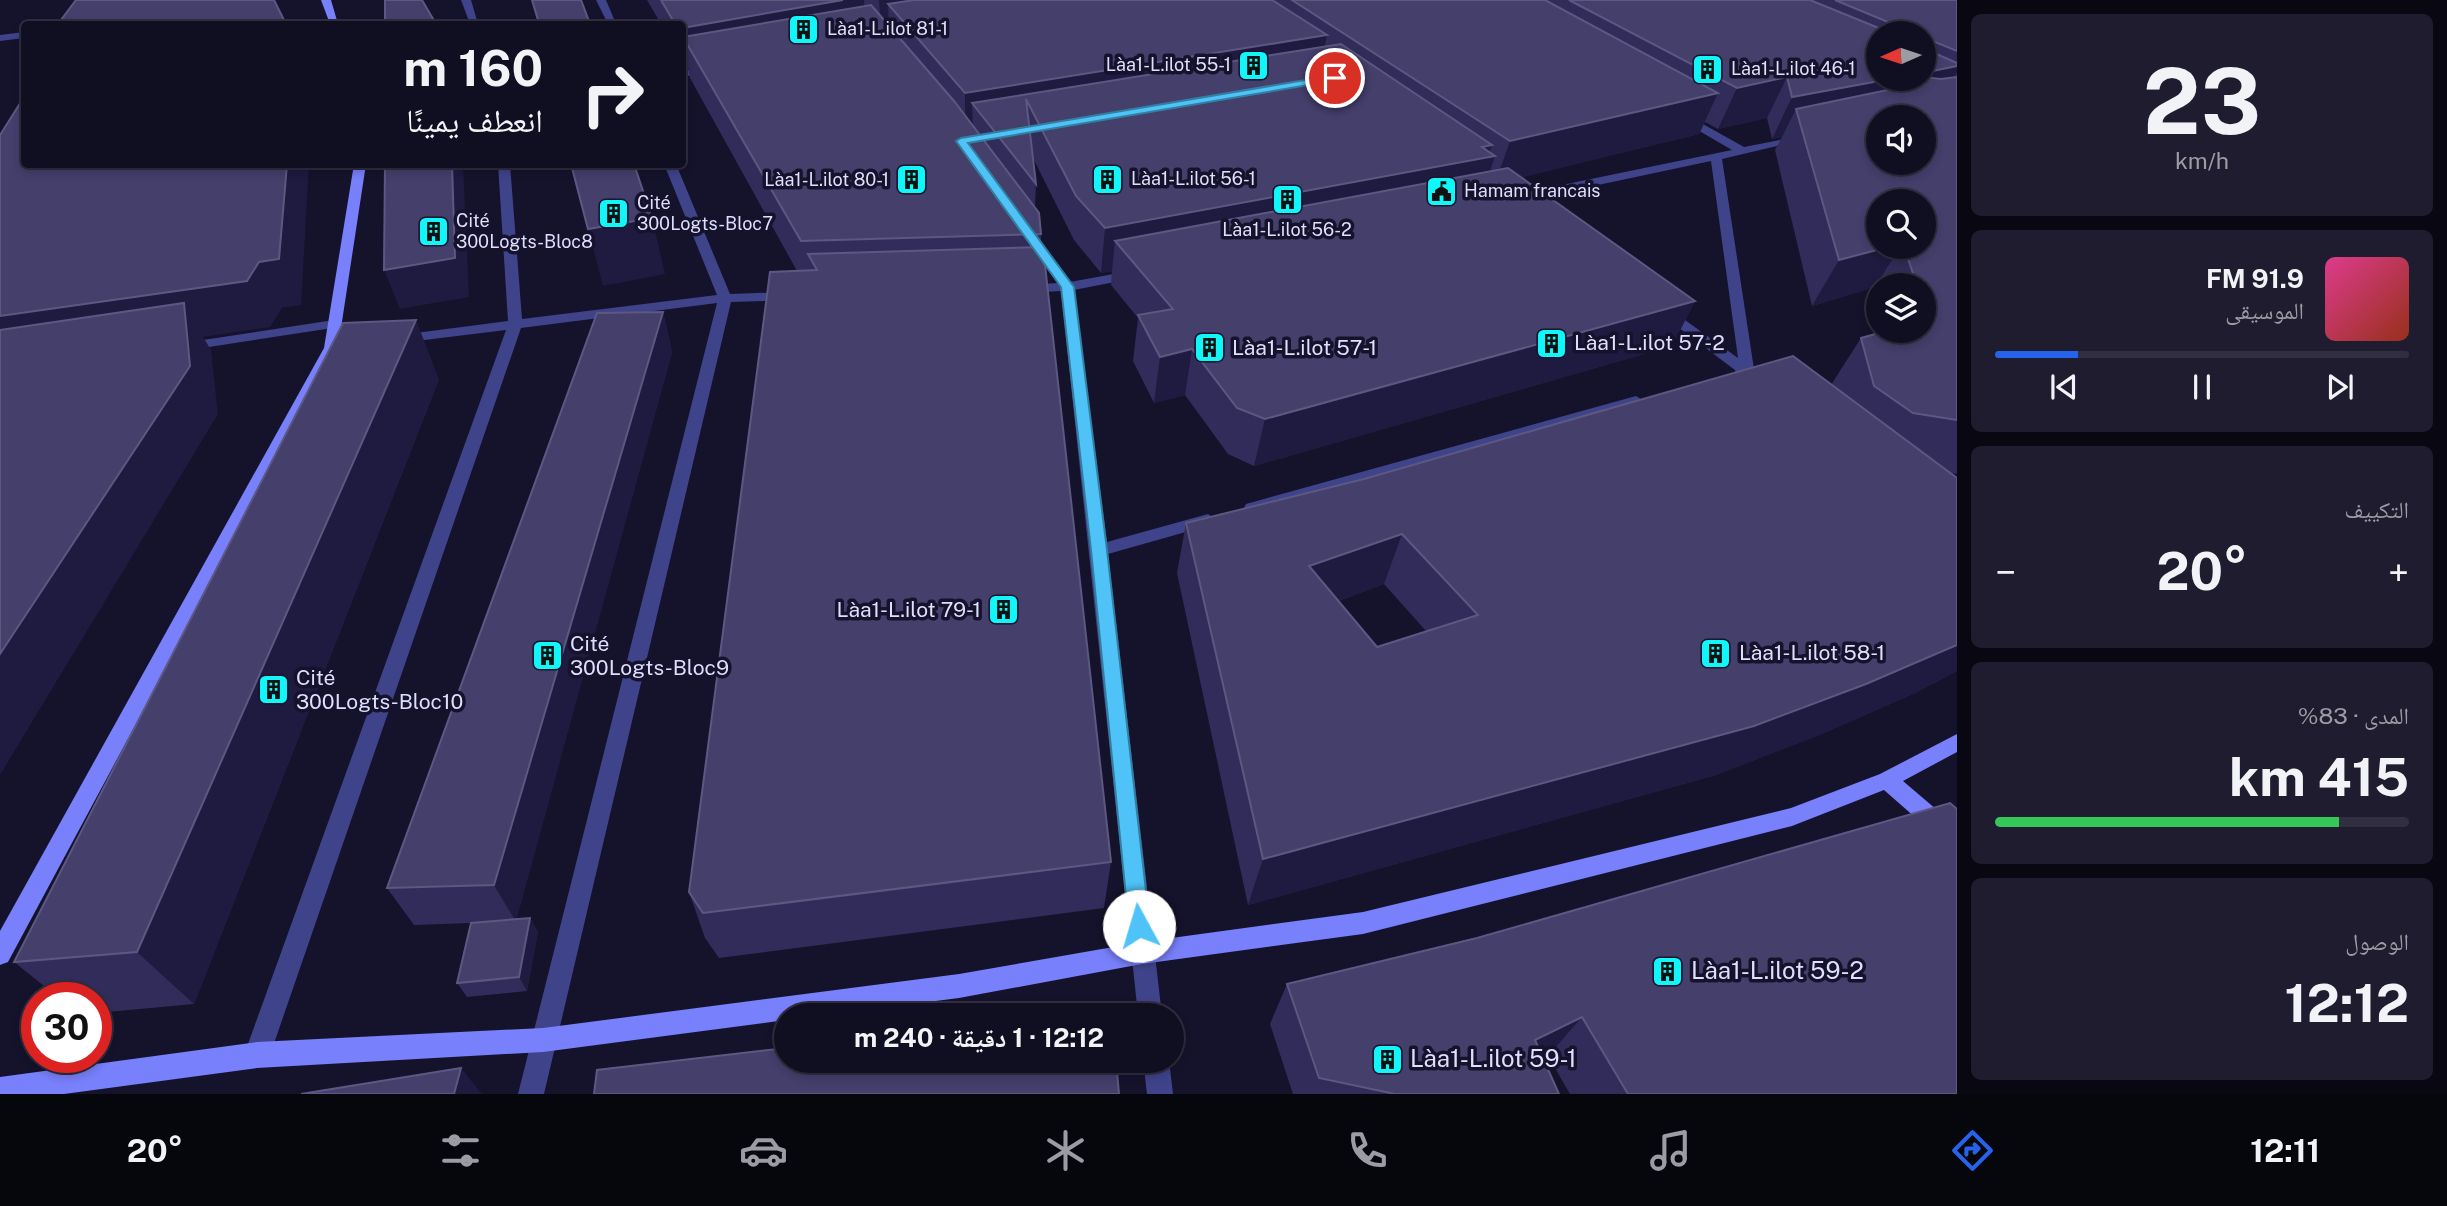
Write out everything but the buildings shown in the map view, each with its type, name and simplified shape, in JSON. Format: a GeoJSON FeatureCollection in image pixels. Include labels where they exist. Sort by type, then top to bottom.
{"type":"FeatureCollection","features":[{"type":"Feature","properties":{"kind":"street"},"geometry":{"type":"LineString","coordinates":[[326,0],[333,21]]}},
{"type":"Feature","properties":{"kind":"street"},"geometry":{"type":"LineString","coordinates":[[466,0],[473,21]]}},
{"type":"Feature","properties":{"kind":"street"},"geometry":{"type":"LineString","coordinates":[[601,0],[610,21]]}},
{"type":"Feature","properties":{"kind":"street"},"geometry":{"type":"LineString","coordinates":[[0,38],[21,35]]}},
{"type":"Feature","properties":{"kind":"street"},"geometry":{"type":"LineString","coordinates":[[686,73],[722,67]]}},
{"type":"Feature","properties":{"kind":"street"},"geometry":{"type":"LineString","coordinates":[[1670,110],[1742,151]]}},
{"type":"Feature","properties":{"kind":"street"},"geometry":{"type":"LineString","coordinates":[[1520,209],[1508,201],[1810,137]]}},
{"type":"Feature","properties":{"kind":"street"},"geometry":{"type":"LineString","coordinates":[[1716,156],[1747,371]]}},
{"type":"Feature","properties":{"kind":"street"},"geometry":{"type":"LineString","coordinates":[[0,954],[337,347],[334,324],[359,168]]}},
{"type":"Feature","properties":{"kind":"street"},"geometry":{"type":"LineString","coordinates":[[257,1055],[515,324],[504,168]]}},
{"type":"Feature","properties":{"kind":"street"},"geometry":{"type":"LineString","coordinates":[[531,1094],[725,298],[672,168]]}},
{"type":"Feature","properties":{"kind":"street"},"geometry":{"type":"LineString","coordinates":[[1018,220],[1067,287],[1148,1003]]}},
{"type":"Feature","properties":{"kind":"street"},"geometry":{"type":"LineString","coordinates":[[1013,289],[1067,287],[1147,272]]}},
{"type":"Feature","properties":{"kind":"street"},"geometry":{"type":"LineString","coordinates":[[383,341],[725,298],[807,296]]}},
{"type":"Feature","properties":{"kind":"street"},"geometry":{"type":"LineString","coordinates":[[1656,306],[1780,396]]}},
{"type":"Feature","properties":{"kind":"street"},"geometry":{"type":"LineString","coordinates":[[174,349],[334,324]]}},
{"type":"Feature","properties":{"kind":"street"},"geometry":{"type":"LineString","coordinates":[[1721,378],[1747,371]]}},
{"type":"Feature","properties":{"kind":"street"},"geometry":{"type":"LineString","coordinates":[[1099,550],[1655,396]]}},
{"type":"Feature","properties":{"kind":"street"},"geometry":{"type":"LineString","coordinates":[[0,1090],[257,1055],[543,1040],[959,986],[1142,953],[1363,923],[1792,817],[1887,780],[1957,741]]}},
{"type":"Feature","properties":{"kind":"street"},"geometry":{"type":"LineString","coordinates":[[1887,780],[1957,840]]}},
{"type":"Feature","properties":{"kind":"street"},"geometry":{"type":"LineString","coordinates":[[1158,1073],[1160,1094]]}},
{"type":"Feature","properties":{"kind":"place","name":"Làa1-L.ilot 81-1"},"geometry":{"type":"Point","coordinates":[804,29]}},
{"type":"Feature","properties":{"kind":"place","name":"Làa1-L.ilot 55-1"},"geometry":{"type":"Point","coordinates":[1254,65]}},
{"type":"Feature","properties":{"kind":"place","name":"Làa1-L.ilot 46-1"},"geometry":{"type":"Point","coordinates":[1708,69]}},
{"type":"Feature","properties":{"kind":"place","name":"Làa1-L.ilot 56-1"},"geometry":{"type":"Point","coordinates":[1108,179]}},
{"type":"Feature","properties":{"kind":"place","name":"Làa1-L.ilot 80-1"},"geometry":{"type":"Point","coordinates":[912,180]}},
{"type":"Feature","properties":{"kind":"place","name":"Hamam francais"},"geometry":{"type":"Point","coordinates":[1441,191]}},
{"type":"Feature","properties":{"kind":"place","name":"Làa1-L.ilot 56-2"},"geometry":{"type":"Point","coordinates":[1287,199]}},
{"type":"Feature","properties":{"kind":"place","name":"Cité 300Logts-Bloc7"},"geometry":{"type":"Point","coordinates":[614,213]}},
{"type":"Feature","properties":{"kind":"place","name":"Cité 300Logts-Bloc8"},"geometry":{"type":"Point","coordinates":[433,231]}},
{"type":"Feature","properties":{"kind":"place","name":"Làa1-L.ilot 57-2"},"geometry":{"type":"Point","coordinates":[1551,343]}},
{"type":"Feature","properties":{"kind":"place","name":"Làa1-L.ilot 57-1"},"geometry":{"type":"Point","coordinates":[1209,348]}},
{"type":"Feature","properties":{"kind":"place","name":"Làa1-L.ilot 79-1"},"geometry":{"type":"Point","coordinates":[1004,610]}},
{"type":"Feature","properties":{"kind":"place","name":"Làa1-L.ilot 58-1"},"geometry":{"type":"Point","coordinates":[1716,653]}},
{"type":"Feature","properties":{"kind":"place","name":"Cité 300Logts-Bloc9"},"geometry":{"type":"Point","coordinates":[547,656]}},
{"type":"Feature","properties":{"kind":"place","name":"Cité 300Logts-Bloc10"},"geometry":{"type":"Point","coordinates":[273,690]}},
{"type":"Feature","properties":{"kind":"place","name":"Làa1-L.ilot 59-2"},"geometry":{"type":"Point","coordinates":[1668,971]}},
{"type":"Feature","properties":{"kind":"place","name":"Làa1-L.ilot 59-1"},"geometry":{"type":"Point","coordinates":[1387,1059]}},
{"type":"Feature","properties":{"kind":"route"},"geometry":{"type":"LineString","coordinates":[[1139,926],[1099,550],[1067,287],[961,141],[1335,78]]}}]}
